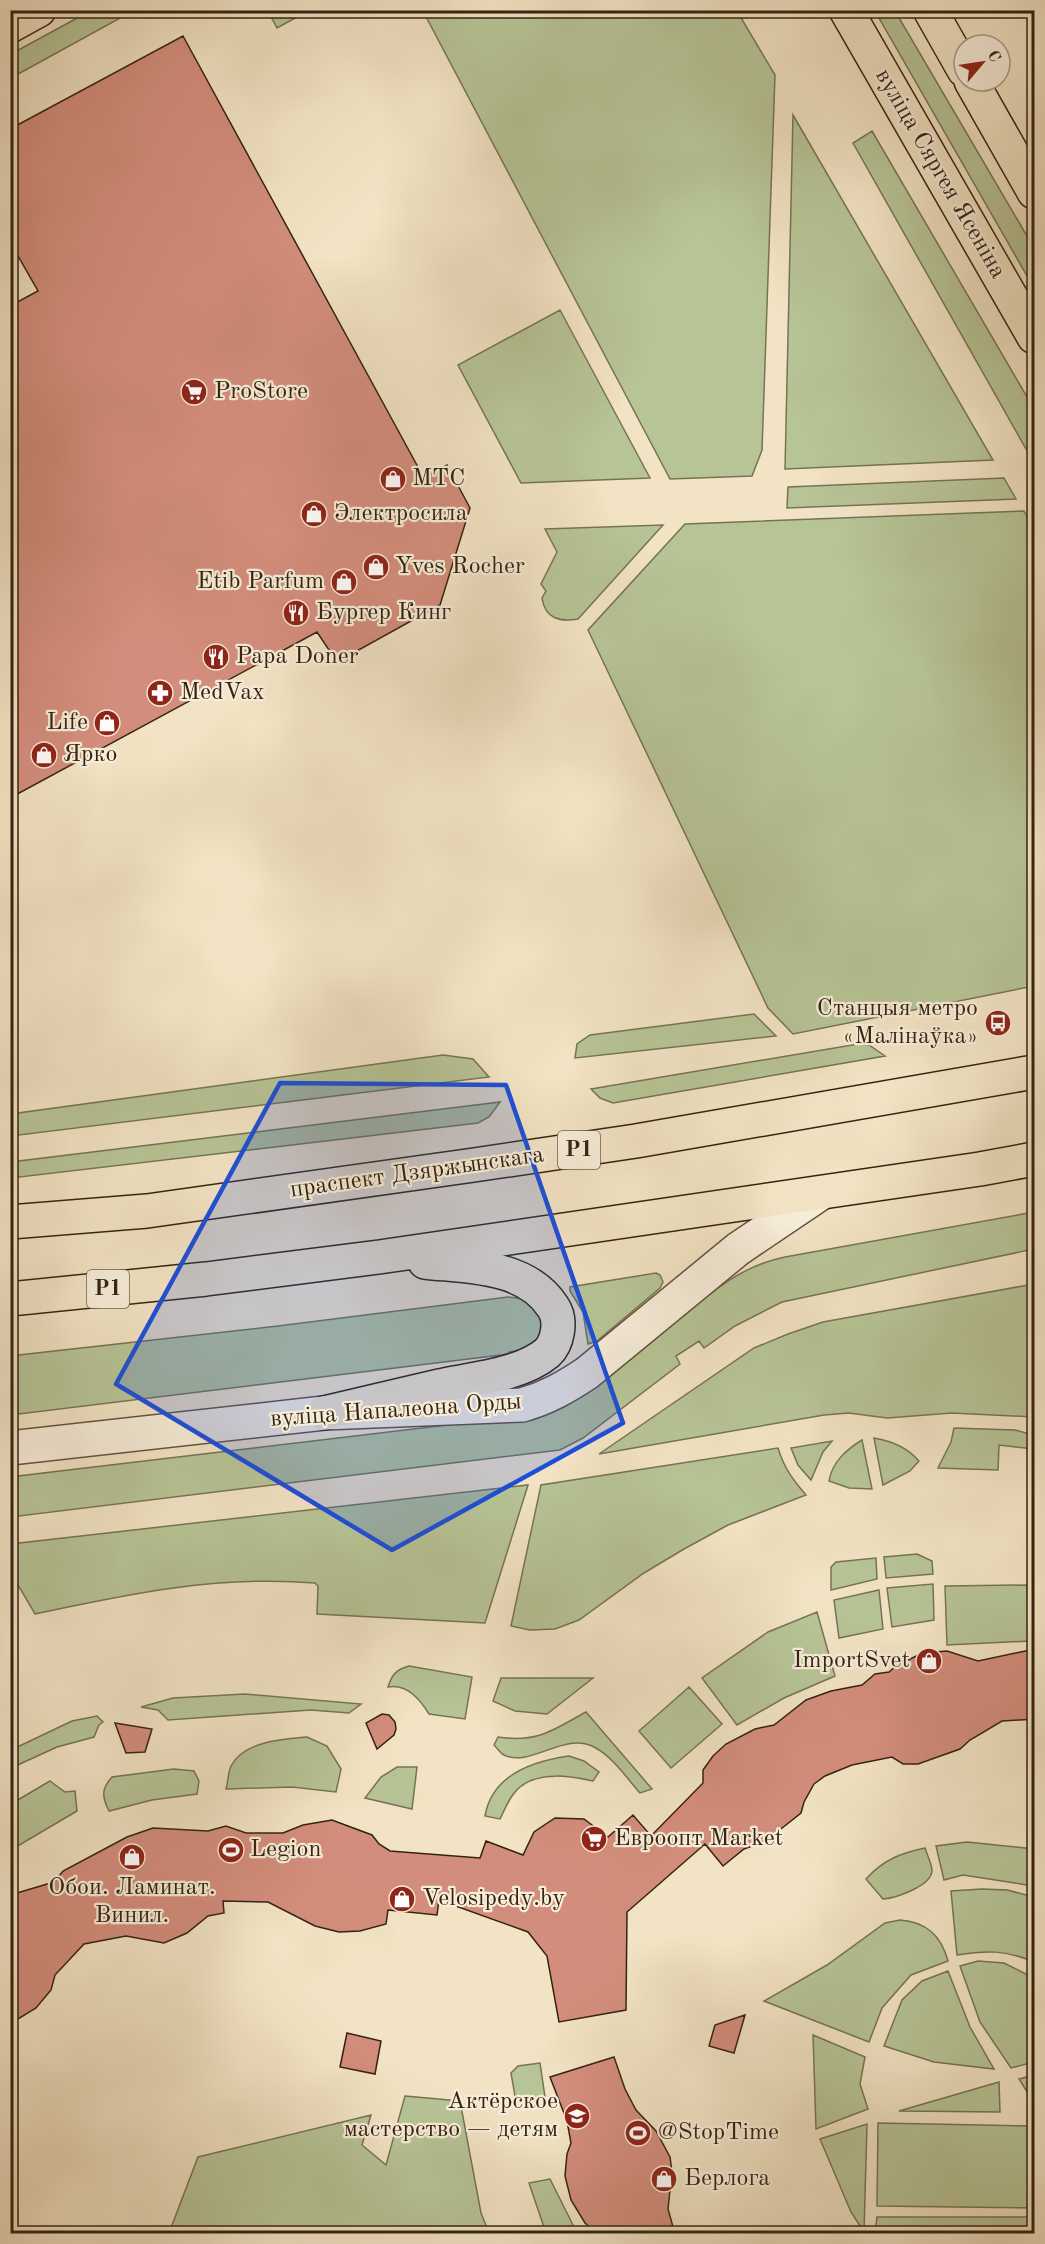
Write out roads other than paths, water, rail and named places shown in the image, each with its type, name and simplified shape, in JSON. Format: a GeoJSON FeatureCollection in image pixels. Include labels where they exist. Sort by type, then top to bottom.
{"type":"FeatureCollection","features":[{"type":"Feature","properties":{"kind":"main road"},"geometry":{"type":"LineString","coordinates":[[10,26],[39,10]]}},
{"type":"Feature","properties":{"kind":"main road","name":"вуліца Сяргея Ясеніна"},"geometry":{"type":"LineString","coordinates":[[846,10],[1035,337]]}},
{"type":"Feature","properties":{"kind":"main road"},"geometry":{"type":"LineString","coordinates":[[930,10],[952,49]]}},
{"type":"Feature","properties":{"kind":"main road"},"geometry":{"type":"LineString","coordinates":[[977,93],[1035,192]]}},
{"type":"Feature","properties":{"kind":"main road","name":"праспект Дзяржынскага"},"geometry":{"type":"LineString","coordinates":[[10,1222],[147,1210],[474,1165],[636,1141],[1035,1072]]}},
{"type":"Feature","properties":{"kind":"main road","name":"Р1"},"geometry":{"type":"LineString","coordinates":[[10,1299],[206,1279],[379,1257],[821,1193],[1035,1159]]}},
{"type":"Feature","properties":{"kind":"main road"},"geometry":{"type":"LineString","coordinates":[[324,1413],[519,1369],[548,1352],[556,1339],[558,1325],[554,1309],[526,1281],[494,1270],[379,1257]]}},
{"type":"Feature","properties":{"kind":"street","name":"вуліца Напалеона Орды"},"geometry":{"type":"LineString","coordinates":[[10,1448],[324,1413],[522,1405],[540,1400],[562,1390],[587,1372],[738,1249],[821,1193]]}},
{"type":"Feature","properties":{"kind":"place","name":"ProStore"},"geometry":{"type":"Point","coordinates":[194,392]}},
{"type":"Feature","properties":{"kind":"place","name":"МТС"},"geometry":{"type":"Point","coordinates":[393,479]}},
{"type":"Feature","properties":{"kind":"place","name":"Электросила"},"geometry":{"type":"Point","coordinates":[314,514]}},
{"type":"Feature","properties":{"kind":"place","name":"Yves Rocher"},"geometry":{"type":"Point","coordinates":[376,567]}},
{"type":"Feature","properties":{"kind":"place","name":"Etib Parfum"},"geometry":{"type":"Point","coordinates":[344,582]}},
{"type":"Feature","properties":{"kind":"place","name":"Бургер Кинг"},"geometry":{"type":"Point","coordinates":[296,613]}},
{"type":"Feature","properties":{"kind":"place","name":"Papa Doner"},"geometry":{"type":"Point","coordinates":[216,657]}},
{"type":"Feature","properties":{"kind":"place","name":"MedVax"},"geometry":{"type":"Point","coordinates":[160,693]}},
{"type":"Feature","properties":{"kind":"place","name":"Life"},"geometry":{"type":"Point","coordinates":[107,723]}},
{"type":"Feature","properties":{"kind":"place","name":"Ярко"},"geometry":{"type":"Point","coordinates":[44,755]}},
{"type":"Feature","properties":{"kind":"place","name":"Станцыя метро «Малінаўка»"},"geometry":{"type":"Point","coordinates":[998,1023]}},
{"type":"Feature","properties":{"kind":"place","name":"ImportSvet"},"geometry":{"type":"Point","coordinates":[929,1661]}},
{"type":"Feature","properties":{"kind":"place","name":"Евроопт Market"},"geometry":{"type":"Point","coordinates":[594,1839]}},
{"type":"Feature","properties":{"kind":"place","name":"Legion"},"geometry":{"type":"Point","coordinates":[231,1850]}},
{"type":"Feature","properties":{"kind":"place","name":"Обои. Ламинат. Винил."},"geometry":{"type":"Point","coordinates":[132,1857]}},
{"type":"Feature","properties":{"kind":"place","name":"Velosipedy.by"},"geometry":{"type":"Point","coordinates":[402,1899]}},
{"type":"Feature","properties":{"kind":"place","name":"Актёрское мастерство — детям"},"geometry":{"type":"Point","coordinates":[577,2116]}},
{"type":"Feature","properties":{"kind":"place","name":"@StopTime"},"geometry":{"type":"Point","coordinates":[638,2133]}},
{"type":"Feature","properties":{"kind":"place","name":"Берлога"},"geometry":{"type":"Point","coordinates":[664,2179]}}]}
